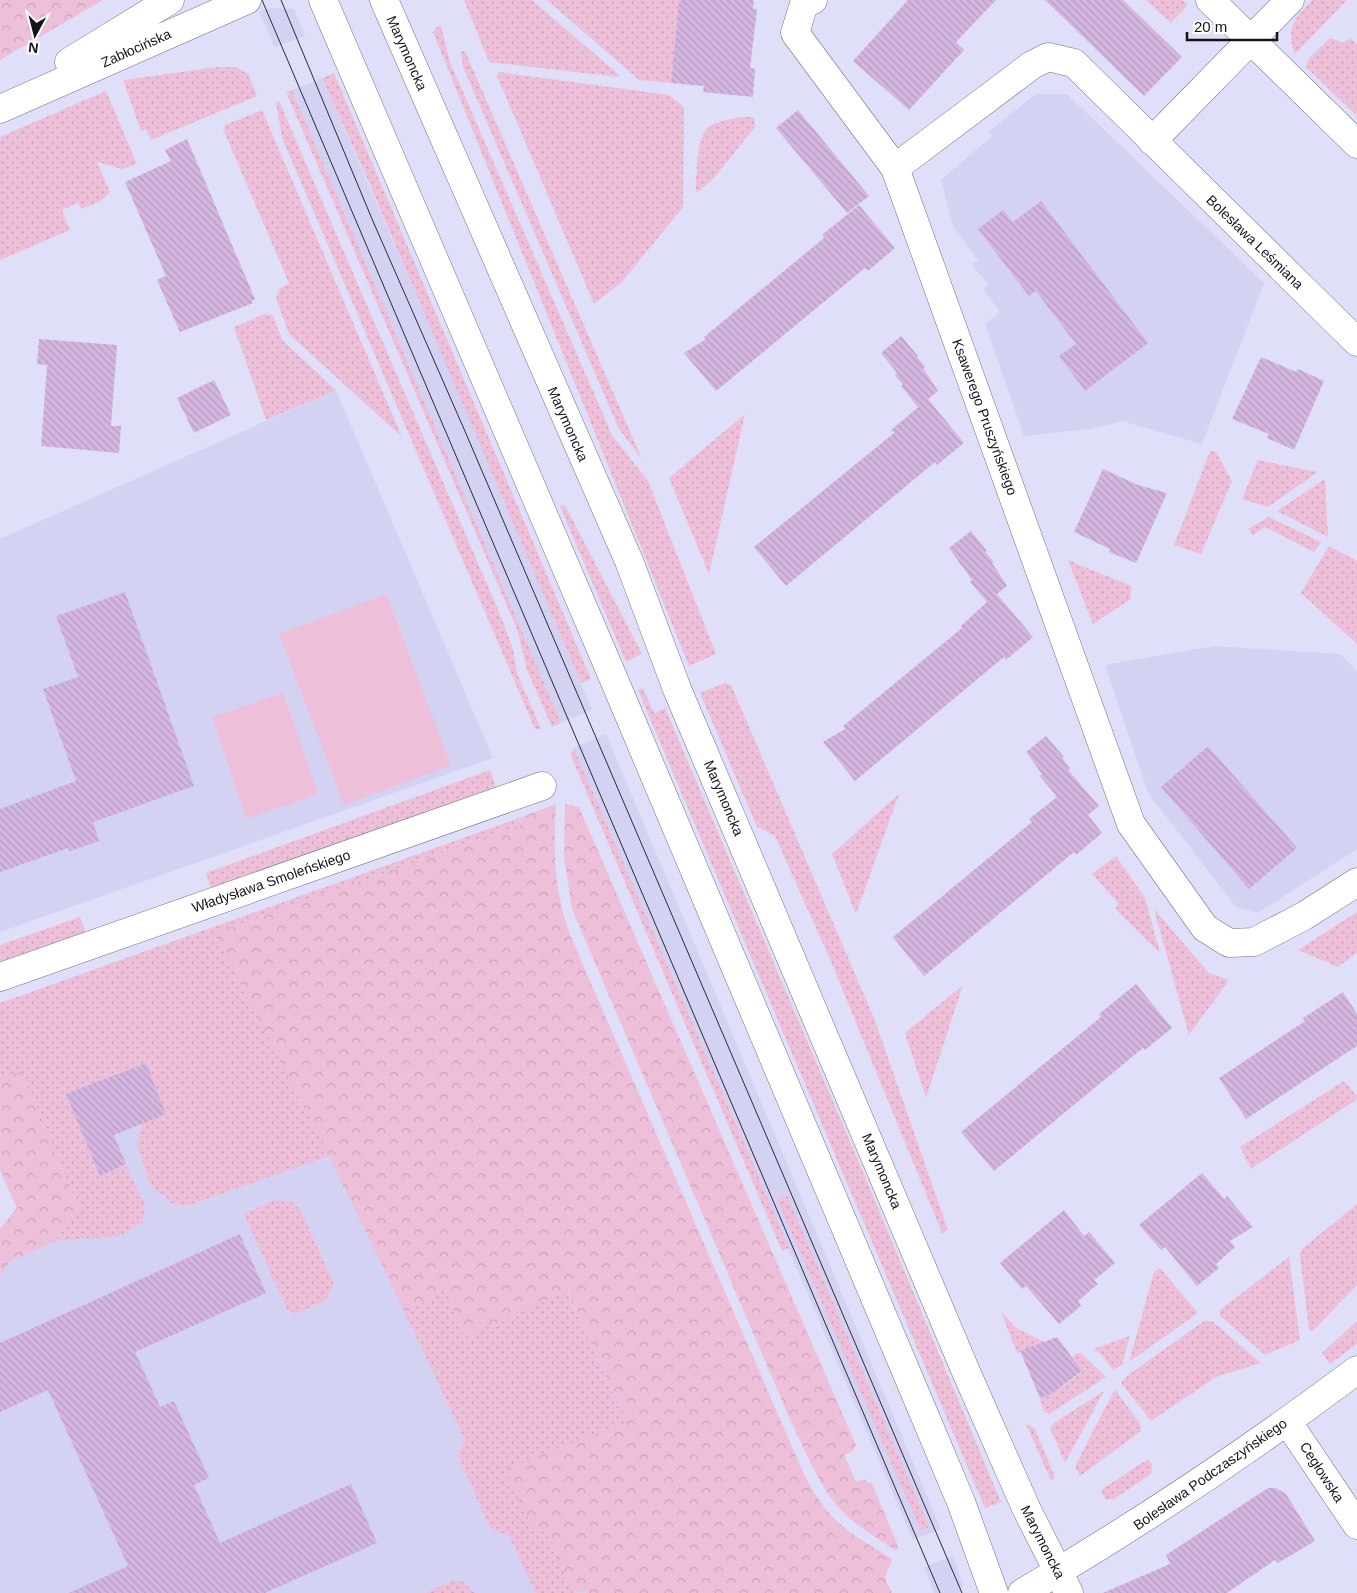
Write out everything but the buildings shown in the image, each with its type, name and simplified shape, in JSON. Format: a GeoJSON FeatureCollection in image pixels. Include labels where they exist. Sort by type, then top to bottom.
{"type":"FeatureCollection","features":[{"type":"Feature","properties":{"kind":"street","name":"Zabłocińska"},"geometry":{"type":"LineString","coordinates":[[24,97],[60,68],[170,0]]}},
{"type":"Feature","properties":{"kind":"street","name":"Zabłocińska"},"geometry":{"type":"LineString","coordinates":[[0,109],[247,0]]}},
{"type":"Feature","properties":{"kind":"street"},"geometry":{"type":"LineString","coordinates":[[323,0],[615,682],[921,1405],[961,1502],[994,1593]]}},
{"type":"Feature","properties":{"kind":"street","name":"Marymoncka"},"geometry":{"type":"LineString","coordinates":[[384,0],[629,561],[678,689],[960,1356],[1026,1508],[1064,1582]]}},
{"type":"Feature","properties":{"kind":"street","name":"Ksawerego Pruszyńskiego"},"geometry":{"type":"LineString","coordinates":[[813,0],[804,4],[795,33],[895,168],[1131,824],[1205,928],[1229,943],[1254,942],[1304,916],[1357,882]]}},
{"type":"Feature","properties":{"kind":"street"},"geometry":{"type":"LineString","coordinates":[[1210,0],[1357,144]]}},
{"type":"Feature","properties":{"kind":"street"},"geometry":{"type":"LineString","coordinates":[[895,168],[1032,66],[1048,57],[1074,63],[1152,141],[1252,41],[1290,0]]}},
{"type":"Feature","properties":{"kind":"street","name":"Bolesława Leśmiana"},"geometry":{"type":"LineString","coordinates":[[1152,141],[1357,342]]}},
{"type":"Feature","properties":{"kind":"street","name":"Władysława Smoleńskiego"},"geometry":{"type":"LineString","coordinates":[[0,977],[542,786]]}},
{"type":"Feature","properties":{"kind":"street","name":"Bolesława Podczaszyńskiego"},"geometry":{"type":"LineString","coordinates":[[1022,1593],[1064,1582],[1357,1370]]}},
{"type":"Feature","properties":{"kind":"street","name":"Cegłowska"},"geometry":{"type":"LineString","coordinates":[[1287,1421],[1357,1525]]}},
{"type":"Feature","properties":{"kind":"shaded area"},"geometry":{"type":"Polygon","coordinates":[[[272,8],[294,9],[305,36],[275,47],[259,12],[272,8]]]}},
{"type":"Feature","properties":{"kind":"shaded area"},"geometry":{"type":"Polygon","coordinates":[[[322,78],[487,458],[592,710],[561,723],[292,90],[322,78]]]}},
{"type":"Feature","properties":{"kind":"shaded area"},"geometry":{"type":"Polygon","coordinates":[[[1036,94],[1067,94],[1264,283],[1202,444],[1122,421],[1090,429],[1024,436],[985,324],[1000,312],[983,289],[988,284],[972,265],[978,260],[953,226],[941,180],[992,136],[989,131],[1036,94]]]}},
{"type":"Feature","properties":{"kind":"shaded area"},"geometry":{"type":"Polygon","coordinates":[[[336,390],[493,758],[0,932],[0,539],[336,390]]]}},
{"type":"Feature","properties":{"kind":"shaded area"},"geometry":{"type":"Polygon","coordinates":[[[1214,646],[1340,654],[1357,671],[1357,849],[1258,913],[1236,907],[1148,793],[1105,665],[1214,646]]]}},
{"type":"Feature","properties":{"kind":"shaded area"},"geometry":{"type":"Polygon","coordinates":[[[606,734],[941,1529],[913,1540],[574,748],[606,734]]]}},
{"type":"Feature","properties":{"kind":"shaded area"},"geometry":{"type":"Polygon","coordinates":[[[214,933],[848,1593],[0,1593],[0,1229],[17,1208],[0,1170],[0,1010],[214,933]]]}},
{"type":"Feature","properties":{"kind":"shaded area"},"geometry":{"type":"Polygon","coordinates":[[[953,1556],[963,1584],[959,1593],[934,1593],[924,1567],[953,1556]]]}},
{"type":"Feature","properties":{"kind":"green space"},"geometry":{"type":"Polygon","coordinates":[[[0,0],[103,0],[0,60],[0,0]]]}},
{"type":"Feature","properties":{"kind":"green space"},"geometry":{"type":"Polygon","coordinates":[[[464,0],[532,0],[619,75],[618,77],[489,62],[464,0]]]}},
{"type":"Feature","properties":{"kind":"green space"},"geometry":{"type":"Polygon","coordinates":[[[547,0],[681,0],[671,83],[639,80],[547,0]]]}},
{"type":"Feature","properties":{"kind":"green space"},"geometry":{"type":"Polygon","coordinates":[[[1146,0],[1182,0],[1188,5],[1171,23],[1146,0]]]}},
{"type":"Feature","properties":{"kind":"green space"},"geometry":{"type":"Polygon","coordinates":[[[1312,0],[1347,0],[1295,54],[1291,37],[1293,24],[1312,0]]]}},
{"type":"Feature","properties":{"kind":"green space"},"geometry":{"type":"Polygon","coordinates":[[[441,26],[450,62],[612,435],[648,481],[716,654],[689,666],[433,32],[441,26]]]}},
{"type":"Feature","properties":{"kind":"green space"},"geometry":{"type":"Polygon","coordinates":[[[1330,38],[1343,43],[1351,38],[1357,44],[1357,116],[1306,67],[1309,58],[1330,38]]]}},
{"type":"Feature","properties":{"kind":"green space"},"geometry":{"type":"Polygon","coordinates":[[[465,51],[642,459],[619,429],[463,67],[461,52],[465,51]]]}},
{"type":"Feature","properties":{"kind":"green space"},"geometry":{"type":"Polygon","coordinates":[[[218,67],[235,67],[248,73],[257,96],[151,140],[146,129],[141,131],[123,80],[218,67]]]}},
{"type":"Feature","properties":{"kind":"green space"},"geometry":{"type":"Polygon","coordinates":[[[499,72],[669,95],[684,107],[683,207],[622,282],[594,304],[497,76],[499,72]]]}},
{"type":"Feature","properties":{"kind":"green space"},"geometry":{"type":"Polygon","coordinates":[[[334,73],[591,679],[581,683],[367,178],[322,78],[334,73]]]}},
{"type":"Feature","properties":{"kind":"green space"},"geometry":{"type":"Polygon","coordinates":[[[292,90],[561,723],[552,727],[527,670],[517,629],[286,92],[292,90]]]}},
{"type":"Feature","properties":{"kind":"green space"},"geometry":{"type":"Polygon","coordinates":[[[106,91],[137,164],[122,169],[97,162],[110,192],[101,201],[81,209],[78,203],[62,210],[70,230],[0,260],[0,137],[106,91]]]}},
{"type":"Feature","properties":{"kind":"green space"},"geometry":{"type":"Polygon","coordinates":[[[279,101],[499,612],[513,649],[517,673],[541,729],[535,729],[282,138],[276,102],[279,101]]]}},
{"type":"Feature","properties":{"kind":"green space"},"geometry":{"type":"Polygon","coordinates":[[[262,110],[402,437],[289,334],[276,298],[280,288],[289,283],[223,129],[225,125],[262,110]]]}},
{"type":"Feature","properties":{"kind":"green space"},"geometry":{"type":"Polygon","coordinates":[[[742,117],[754,117],[755,127],[713,179],[697,193],[697,166],[703,135],[712,125],[742,117]]]}},
{"type":"Feature","properties":{"kind":"green space"},"geometry":{"type":"Polygon","coordinates":[[[265,314],[273,315],[282,340],[336,390],[266,420],[234,327],[265,314]]]}},
{"type":"Feature","properties":{"kind":"green space"},"geometry":{"type":"Polygon","coordinates":[[[745,414],[709,574],[669,478],[745,414]]]}},
{"type":"Feature","properties":{"kind":"green space"},"geometry":{"type":"Polygon","coordinates":[[[1210,451],[1216,452],[1232,481],[1201,554],[1174,545],[1210,451]]]}},
{"type":"Feature","properties":{"kind":"green space"},"geometry":{"type":"Polygon","coordinates":[[[1258,460],[1318,472],[1268,507],[1242,499],[1258,460]]]}},
{"type":"Feature","properties":{"kind":"green space"},"geometry":{"type":"Polygon","coordinates":[[[1325,479],[1328,537],[1277,511],[1325,479]]]}},
{"type":"Feature","properties":{"kind":"green space"},"geometry":{"type":"Polygon","coordinates":[[[565,505],[642,654],[626,662],[560,506],[565,505]]]}},
{"type":"Feature","properties":{"kind":"green space"},"geometry":{"type":"Polygon","coordinates":[[[1269,517],[1321,542],[1314,552],[1265,527],[1253,535],[1248,529],[1269,517]]]}},
{"type":"Feature","properties":{"kind":"green space"},"geometry":{"type":"Polygon","coordinates":[[[1329,546],[1357,561],[1357,644],[1301,593],[1329,546]]]}},
{"type":"Feature","properties":{"kind":"green space"},"geometry":{"type":"Polygon","coordinates":[[[1068,560],[1131,586],[1131,599],[1093,624],[1068,560]]]}},
{"type":"Feature","properties":{"kind":"green space"},"geometry":{"type":"Polygon","coordinates":[[[386,594],[451,765],[344,805],[279,634],[386,594]]]}},
{"type":"Feature","properties":{"kind":"green space"},"geometry":{"type":"Polygon","coordinates":[[[725,683],[731,685],[874,1018],[948,1230],[942,1233],[832,964],[775,836],[757,827],[700,693],[725,683]]]}},
{"type":"Feature","properties":{"kind":"green space"},"geometry":{"type":"Polygon","coordinates":[[[643,688],[654,713],[665,708],[852,1146],[1001,1502],[985,1508],[638,690],[643,688]]]}},
{"type":"Feature","properties":{"kind":"green space"},"geometry":{"type":"Polygon","coordinates":[[[283,693],[318,794],[247,819],[212,717],[283,693]]]}},
{"type":"Feature","properties":{"kind":"green space"},"geometry":{"type":"Polygon","coordinates":[[[574,748],[789,1248],[782,1251],[571,756],[574,748]]]}},
{"type":"Feature","properties":{"kind":"green space"},"geometry":{"type":"Polygon","coordinates":[[[490,770],[496,788],[212,891],[206,873],[490,770]]]}},
{"type":"Feature","properties":{"kind":"green space"},"geometry":{"type":"Polygon","coordinates":[[[899,794],[856,914],[832,854],[899,794]]]}},
{"type":"Feature","properties":{"kind":"green space"},"geometry":{"type":"Polygon","coordinates":[[[556,804],[556,872],[561,905],[571,937],[803,1472],[821,1503],[840,1524],[892,1559],[885,1578],[892,1593],[587,1593],[586,1590],[572,1593],[549,1534],[532,1526],[504,1470],[626,1422],[568,1291],[464,1337],[446,1289],[405,1313],[329,1156],[214,933],[521,825],[519,818],[556,804]]]}},
{"type":"Feature","properties":{"kind":"green space"},"geometry":{"type":"Polygon","coordinates":[[[565,804],[579,807],[856,1445],[853,1451],[844,1455],[856,1482],[865,1479],[866,1482],[872,1483],[898,1546],[896,1551],[857,1524],[836,1504],[821,1483],[792,1424],[572,909],[564,858],[565,804]]]}},
{"type":"Feature","properties":{"kind":"green space"},"geometry":{"type":"Polygon","coordinates":[[[519,818],[521,825],[215,933],[329,1156],[189,1205],[176,1206],[150,1185],[137,1144],[143,1123],[166,1114],[145,1063],[66,1094],[100,1176],[126,1165],[145,1205],[142,1223],[119,1236],[55,1241],[79,1208],[21,1072],[0,1079],[0,1003],[519,818]]]}},
{"type":"Feature","properties":{"kind":"green space"},"geometry":{"type":"Polygon","coordinates":[[[1116,856],[1145,898],[1160,953],[1115,909],[1119,904],[1092,874],[1116,856]]]}},
{"type":"Feature","properties":{"kind":"green space"},"geometry":{"type":"Polygon","coordinates":[[[1154,909],[1209,973],[1229,980],[1189,1035],[1154,909]]]}},
{"type":"Feature","properties":{"kind":"green space"},"geometry":{"type":"Polygon","coordinates":[[[1357,912],[1357,953],[1338,967],[1298,950],[1357,912]]]}},
{"type":"Feature","properties":{"kind":"green space"},"geometry":{"type":"Polygon","coordinates":[[[80,917],[85,931],[83,935],[0,965],[0,945],[80,917]]]}},
{"type":"Feature","properties":{"kind":"green space"},"geometry":{"type":"Polygon","coordinates":[[[963,985],[926,1098],[905,1033],[963,985]]]}},
{"type":"Feature","properties":{"kind":"green space"},"geometry":{"type":"Polygon","coordinates":[[[21,1072],[79,1208],[55,1241],[9,1262],[0,1275],[0,1229],[17,1208],[0,1170],[0,1079],[21,1072]]]}},
{"type":"Feature","properties":{"kind":"green space"},"geometry":{"type":"Polygon","coordinates":[[[1344,1081],[1357,1096],[1356,1100],[1251,1169],[1240,1147],[1344,1081]]]}},
{"type":"Feature","properties":{"kind":"green space"},"geometry":{"type":"Polygon","coordinates":[[[787,1195],[929,1527],[921,1531],[777,1199],[787,1195]]]}},
{"type":"Feature","properties":{"kind":"green space"},"geometry":{"type":"Polygon","coordinates":[[[275,1200],[292,1202],[300,1209],[334,1284],[326,1300],[296,1314],[287,1309],[244,1214],[275,1200]]]}},
{"type":"Feature","properties":{"kind":"green space"},"geometry":{"type":"Polygon","coordinates":[[[1357,1204],[1357,1285],[1313,1331],[1309,1330],[1300,1255],[1302,1249],[1357,1204]]]}},
{"type":"Feature","properties":{"kind":"green space"},"geometry":{"type":"Polygon","coordinates":[[[1289,1257],[1300,1340],[1265,1355],[1220,1316],[1220,1310],[1289,1257]]]}},
{"type":"Feature","properties":{"kind":"green space"},"geometry":{"type":"Polygon","coordinates":[[[1160,1268],[1198,1313],[1129,1362],[1154,1272],[1160,1268]]]}},
{"type":"Feature","properties":{"kind":"green space"},"geometry":{"type":"Polygon","coordinates":[[[446,1289],[465,1336],[567,1290],[626,1423],[532,1526],[549,1534],[572,1593],[536,1593],[509,1536],[490,1528],[458,1455],[465,1440],[405,1313],[446,1289]]]}},
{"type":"Feature","properties":{"kind":"green space"},"geometry":{"type":"Polygon","coordinates":[[[1001,1312],[1016,1328],[1048,1344],[1017,1353],[1001,1312]]]}},
{"type":"Feature","properties":{"kind":"green space"},"geometry":{"type":"Polygon","coordinates":[[[1204,1321],[1212,1321],[1261,1363],[1216,1377],[1151,1421],[1121,1383],[1127,1376],[1204,1321]]]}},
{"type":"Feature","properties":{"kind":"green space"},"geometry":{"type":"Polygon","coordinates":[[[1357,1321],[1357,1344],[1330,1364],[1322,1353],[1357,1321]]]}},
{"type":"Feature","properties":{"kind":"green space"},"geometry":{"type":"Polygon","coordinates":[[[1130,1336],[1122,1365],[1113,1370],[1100,1353],[1094,1351],[1096,1348],[1130,1336]]]}},
{"type":"Feature","properties":{"kind":"green space"},"geometry":{"type":"Polygon","coordinates":[[[1077,1353],[1081,1353],[1106,1377],[1049,1414],[1043,1411],[1040,1398],[1053,1393],[1052,1371],[1063,1386],[1082,1372],[1072,1357],[1077,1353]]]}},
{"type":"Feature","properties":{"kind":"green space"},"geometry":{"type":"Polygon","coordinates":[[[1115,1389],[1140,1424],[1141,1431],[1080,1476],[1075,1466],[1115,1389]]]}},
{"type":"Feature","properties":{"kind":"green space"},"geometry":{"type":"Polygon","coordinates":[[[1104,1391],[1065,1463],[1050,1428],[1054,1423],[1104,1391]]]}},
{"type":"Feature","properties":{"kind":"green space"},"geometry":{"type":"Polygon","coordinates":[[[1026,1424],[1035,1429],[1055,1477],[1051,1481],[1026,1424]]]}},
{"type":"Feature","properties":{"kind":"green space"},"geometry":{"type":"Polygon","coordinates":[[[1148,1459],[1152,1464],[1151,1474],[1114,1499],[1105,1499],[1101,1490],[1148,1459]]]}},
{"type":"Feature","properties":{"kind":"green space"},"geometry":{"type":"Polygon","coordinates":[[[452,1581],[462,1581],[475,1593],[426,1593],[452,1581]]]}},
{"type":"Feature","properties":{"kind":"tram line"},"geometry":{"type":"LineString","coordinates":[[262,0],[940,1593]]}},
{"type":"Feature","properties":{"kind":"tram line"},"geometry":{"type":"LineString","coordinates":[[281,0],[372,219],[464,429],[962,1593]]}}]}
